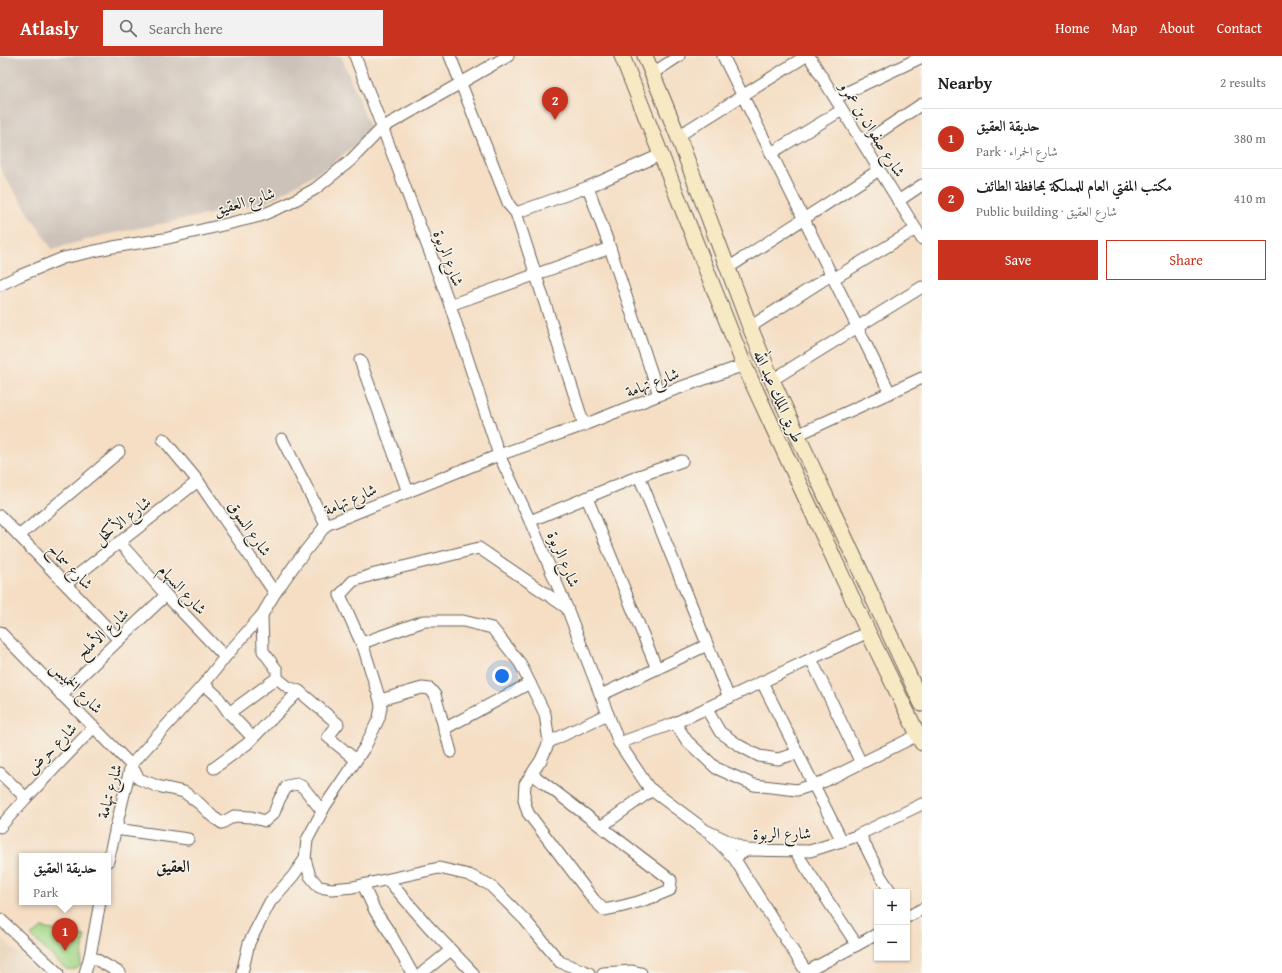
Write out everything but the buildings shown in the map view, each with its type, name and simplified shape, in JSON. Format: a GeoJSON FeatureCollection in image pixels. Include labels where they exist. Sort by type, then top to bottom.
{"type":"FeatureCollection","features":[{"type":"Feature","properties":{"kind":"main road","name":"طريق الملك عبد الله"},"geometry":{"type":"LineString","coordinates":[[622,56],[744,364],[868,632],[920,739]]}},
{"type":"Feature","properties":{"kind":"main road","name":"طريق الملك عبد الله"},"geometry":{"type":"LineString","coordinates":[[646,56],[678,136],[750,327],[772,380],[922,704]]}},
{"type":"Feature","properties":{"kind":"street","name":"شارع الربوة"},"geometry":{"type":"LineString","coordinates":[[355,56],[450,305],[499,455],[530,521],[567,608],[619,743],[649,788],[705,830],[747,850],[810,851],[860,835],[922,804]]}},
{"type":"Feature","properties":{"kind":"street"},"geometry":{"type":"LineString","coordinates":[[450,56],[509,205],[516,213],[584,426]]}},
{"type":"Feature","properties":{"kind":"street","name":"شارع العقيق"},"geometry":{"type":"LineString","coordinates":[[0,285],[63,258],[113,247],[164,239],[260,216],[281,207],[314,189],[350,161],[382,128],[508,56]]}},
{"type":"Feature","properties":{"kind":"street"},"geometry":{"type":"LineString","coordinates":[[653,73],[680,56]]}},
{"type":"Feature","properties":{"kind":"street"},"geometry":{"type":"LineString","coordinates":[[723,56],[890,393]]}},
{"type":"Feature","properties":{"kind":"street"},"geometry":{"type":"LineString","coordinates":[[678,136],[807,56]]}},
{"type":"Feature","properties":{"kind":"street","name":"شارع صفوان بن عمرو"},"geometry":{"type":"LineString","coordinates":[[807,56],[922,239]]}},
{"type":"Feature","properties":{"kind":"street"},"geometry":{"type":"LineString","coordinates":[[834,98],[908,59],[922,57]]}},
{"type":"Feature","properties":{"kind":"street"},"geometry":{"type":"LineString","coordinates":[[863,143],[922,104]]}},
{"type":"Feature","properties":{"kind":"street"},"geometry":{"type":"LineString","coordinates":[[771,153],[842,110]]}},
{"type":"Feature","properties":{"kind":"street"},"geometry":{"type":"LineString","coordinates":[[516,213],[588,187],[660,154]]}},
{"type":"Feature","properties":{"kind":"street"},"geometry":{"type":"LineString","coordinates":[[728,268],[879,170]]}},
{"type":"Feature","properties":{"kind":"street"},"geometry":{"type":"LineString","coordinates":[[898,201],[922,185]]}},
{"type":"Feature","properties":{"kind":"street"},"geometry":{"type":"LineString","coordinates":[[588,187],[659,395]]}},
{"type":"Feature","properties":{"kind":"street"},"geometry":{"type":"LineString","coordinates":[[750,327],[832,277],[916,229]]}},
{"type":"Feature","properties":{"kind":"street"},"geometry":{"type":"LineString","coordinates":[[450,305],[610,248]]}},
{"type":"Feature","properties":{"kind":"street"},"geometry":{"type":"LineString","coordinates":[[772,380],[922,287]]}},
{"type":"Feature","properties":{"kind":"street"},"geometry":{"type":"LineString","coordinates":[[360,360],[408,492]]}},
{"type":"Feature","properties":{"kind":"street","name":"شارع تهامة"},"geometry":{"type":"LineString","coordinates":[[110,853],[131,765],[204,684],[225,657],[262,615],[275,592],[326,525],[499,455],[584,426],[659,395],[744,364]]}},
{"type":"Feature","properties":{"kind":"street"},"geometry":{"type":"LineString","coordinates":[[797,436],[922,378]]}},
{"type":"Feature","properties":{"kind":"street","name":"شارع السوق"},"geometry":{"type":"LineString","coordinates":[[163,439],[198,481],[275,592]]}},
{"type":"Feature","properties":{"kind":"street"},"geometry":{"type":"LineString","coordinates":[[282,439],[326,525]]}},
{"type":"Feature","properties":{"kind":"street"},"geometry":{"type":"LineString","coordinates":[[19,536],[119,452]]}},
{"type":"Feature","properties":{"kind":"street"},"geometry":{"type":"LineString","coordinates":[[530,521],[639,476],[682,461]]}},
{"type":"Feature","properties":{"kind":"street"},"geometry":{"type":"LineString","coordinates":[[639,476],[729,698]]}},
{"type":"Feature","properties":{"kind":"street","name":"شارع الأكحل"},"geometry":{"type":"LineString","coordinates":[[66,584],[198,481]]}},
{"type":"Feature","properties":{"kind":"street"},"geometry":{"type":"LineString","coordinates":[[587,498],[657,669]]}},
{"type":"Feature","properties":{"kind":"street","name":"شارع سماح"},"geometry":{"type":"LineString","coordinates":[[0,516],[119,640]]}},
{"type":"Feature","properties":{"kind":"street","name":"شارع السهام"},"geometry":{"type":"LineString","coordinates":[[119,542],[166,595],[225,657]]}},
{"type":"Feature","properties":{"kind":"street"},"geometry":{"type":"LineString","coordinates":[[567,608],[479,548],[353,581],[340,595],[362,643],[380,700],[380,718],[365,747],[322,811],[307,840],[305,859],[310,876],[319,887],[332,889],[363,885],[439,868],[469,875],[490,885],[525,920],[560,962],[588,973]]}},
{"type":"Feature","properties":{"kind":"street","name":"شارع الأملح"},"geometry":{"type":"LineString","coordinates":[[61,694],[166,595]]}},
{"type":"Feature","properties":{"kind":"street"},"geometry":{"type":"LineString","coordinates":[[262,615],[263,651],[277,670],[277,678]]}},
{"type":"Feature","properties":{"kind":"street"},"geometry":{"type":"LineString","coordinates":[[362,643],[424,621],[464,621],[492,628],[520,663],[545,714],[549,742],[541,760],[525,784],[524,800],[528,813],[594,900],[604,910],[624,907],[651,899],[670,890],[671,880],[532,774]]}},
{"type":"Feature","properties":{"kind":"street","name":"شارع الخميس"},"geometry":{"type":"LineString","coordinates":[[0,632],[131,765],[139,779],[157,786],[184,792],[222,823],[234,816],[251,817],[265,821],[274,813],[287,786],[297,784],[303,788],[322,811]]}},
{"type":"Feature","properties":{"kind":"street"},"geometry":{"type":"LineString","coordinates":[[619,743],[675,723],[868,632]]}},
{"type":"Feature","properties":{"kind":"street"},"geometry":{"type":"LineString","coordinates":[[601,695],[708,645]]}},
{"type":"Feature","properties":{"kind":"street"},"geometry":{"type":"LineString","coordinates":[[811,659],[861,763]]}},
{"type":"Feature","properties":{"kind":"street"},"geometry":{"type":"LineString","coordinates":[[277,678],[288,687],[299,691],[338,724],[328,736],[356,760]]}},
{"type":"Feature","properties":{"kind":"street"},"geometry":{"type":"LineString","coordinates":[[229,713],[277,678]]}},
{"type":"Feature","properties":{"kind":"street"},"geometry":{"type":"LineString","coordinates":[[762,682],[842,841]]}},
{"type":"Feature","properties":{"kind":"street"},"geometry":{"type":"LineString","coordinates":[[444,729],[530,683]]}},
{"type":"Feature","properties":{"kind":"street"},"geometry":{"type":"LineString","coordinates":[[204,684],[217,696],[229,713],[253,738]]}},
{"type":"Feature","properties":{"kind":"street"},"geometry":{"type":"LineString","coordinates":[[380,700],[422,688],[430,689],[435,695],[451,752]]}},
{"type":"Feature","properties":{"kind":"street"},"geometry":{"type":"LineString","coordinates":[[214,768],[247,744],[299,691]]}},
{"type":"Feature","properties":{"kind":"street"},"geometry":{"type":"LineString","coordinates":[[706,708],[720,732],[740,746],[759,756],[778,759],[798,753]]}},
{"type":"Feature","properties":{"kind":"street"},"geometry":{"type":"LineString","coordinates":[[549,742],[608,714]]}},
{"type":"Feature","properties":{"kind":"street"},"geometry":{"type":"LineString","coordinates":[[675,723],[687,741],[716,768],[754,785],[797,790],[825,781],[861,763],[920,739]]}},
{"type":"Feature","properties":{"kind":"street","name":"شارع حرض"},"geometry":{"type":"LineString","coordinates":[[0,827],[94,727]]}},
{"type":"Feature","properties":{"kind":"street"},"geometry":{"type":"LineString","coordinates":[[0,773],[26,798]]}},
{"type":"Feature","properties":{"kind":"street"},"geometry":{"type":"LineString","coordinates":[[602,826],[652,790]]}},
{"type":"Feature","properties":{"kind":"street"},"geometry":{"type":"LineString","coordinates":[[116,830],[188,839]]}},
{"type":"Feature","properties":{"kind":"street"},"geometry":{"type":"LineString","coordinates":[[705,830],[734,858],[807,973],[874,936]]}},
{"type":"Feature","properties":{"kind":"street"},"geometry":{"type":"LineString","coordinates":[[860,835],[881,877],[889,889]]}},
{"type":"Feature","properties":{"kind":"street"},"geometry":{"type":"LineString","coordinates":[[734,858],[747,850]]}},
{"type":"Feature","properties":{"kind":"street"},"geometry":{"type":"LineString","coordinates":[[795,851],[857,945]]}},
{"type":"Feature","properties":{"kind":"street"},"geometry":{"type":"LineString","coordinates":[[242,973],[249,942],[270,902],[293,876],[305,859]]}},
{"type":"Feature","properties":{"kind":"street"},"geometry":{"type":"LineString","coordinates":[[388,880],[429,927],[473,973]]}},
{"type":"Feature","properties":{"kind":"street"},"geometry":{"type":"LineString","coordinates":[[363,885],[375,911],[390,933],[412,973]]}},
{"type":"Feature","properties":{"kind":"street"},"geometry":{"type":"LineString","coordinates":[[85,973],[90,956],[99,905]]}},
{"type":"Feature","properties":{"kind":"street"},"geometry":{"type":"LineString","coordinates":[[910,915],[922,909]]}},
{"type":"Feature","properties":{"kind":"street"},"geometry":{"type":"LineString","coordinates":[[0,920],[58,973]]}},
{"type":"Feature","properties":{"kind":"street"},"geometry":{"type":"LineString","coordinates":[[422,973],[451,950]]}},
{"type":"Feature","properties":{"kind":"street"},"geometry":{"type":"LineString","coordinates":[[90,956],[120,973]]}},
{"type":"Feature","properties":{"kind":"street"},"geometry":{"type":"LineString","coordinates":[[603,973],[632,971],[641,973]]}},
{"type":"Feature","properties":{"kind":"shaded area"},"geometry":{"type":"Polygon","coordinates":[[[0,56],[341,56],[371,131],[332,164],[265,203],[104,235],[52,249],[0,169],[0,56]]]}},
{"type":"Feature","properties":{"kind":"shaded area"},"geometry":{"type":"Polygon","coordinates":[[[0,936],[38,973],[0,973],[0,936]]]}},
{"type":"Feature","properties":{"kind":"green space"},"geometry":{"type":"Polygon","coordinates":[[[42,928],[85,936],[80,966],[70,970],[66,969],[31,936],[42,928]]]}},
{"type":"Feature","properties":{"kind":"place","name":"مكتب المفتي العام للمملكة بمحافظة الطائف"},"geometry":{"type":"Point","coordinates":[555,120]}},
{"type":"Feature","properties":{"kind":"place","name":"حديقة العقيق"},"geometry":{"type":"Point","coordinates":[65,951]}},
{"type":"Feature","properties":{"kind":"district","name":"العقيق"},"geometry":{"type":"Point","coordinates":[173,865]}}]}
